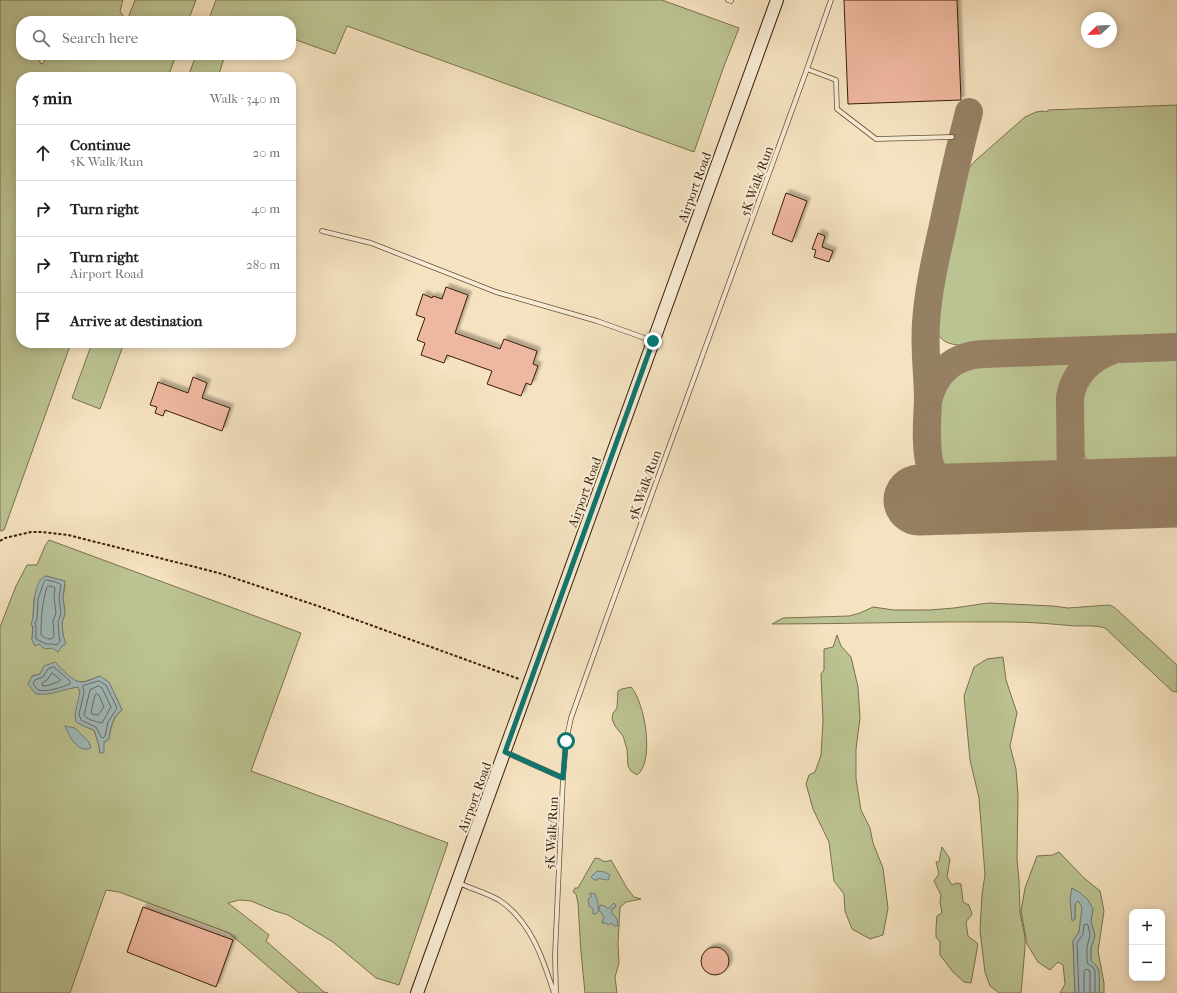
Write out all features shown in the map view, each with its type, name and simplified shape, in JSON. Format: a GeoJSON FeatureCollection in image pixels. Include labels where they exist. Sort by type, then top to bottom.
{"type":"FeatureCollection","features":[{"type":"Feature","properties":{"kind":"main road","name":"Airport Road"},"geometry":{"type":"LineString","coordinates":[[417,993],[776,0]]}},
{"type":"Feature","properties":{"kind":"lane","name":"5K Walk/Run"},"geometry":{"type":"LineString","coordinates":[[555,993],[554,955],[563,778],[566,741],[574,707],[831,0]]}},
{"type":"Feature","properties":{"kind":"lane"},"geometry":{"type":"LineString","coordinates":[[807,69],[836,80],[837,109],[876,139],[952,137]]}},
{"type":"Feature","properties":{"kind":"lane"},"geometry":{"type":"LineString","coordinates":[[322,231],[371,243],[496,292],[598,321],[653,341]]}},
{"type":"Feature","properties":{"kind":"lane"},"geometry":{"type":"LineString","coordinates":[[505,752],[563,778]]}},
{"type":"Feature","properties":{"kind":"lane"},"geometry":{"type":"LineString","coordinates":[[458,883],[498,900],[522,920],[537,946],[555,993]]}},
{"type":"Feature","properties":{"kind":"path"},"geometry":{"type":"LineString","coordinates":[[0,541],[5,538],[31,532],[68,535],[219,573],[321,607],[530,683]]}},
{"type":"Feature","properties":{"kind":"green space"},"geometry":{"type":"Polygon","coordinates":[[[0,0],[123,0],[120,11],[123,16],[16,16],[16,60],[40,60],[40,63],[42,64],[45,60],[174,60],[170,72],[16,72],[16,348],[69,348],[4,530],[0,531],[0,0]]]}},
{"type":"Feature","properties":{"kind":"green space"},"geometry":{"type":"Polygon","coordinates":[[[135,0],[196,0],[190,16],[129,16],[135,0]]]}},
{"type":"Feature","properties":{"kind":"green space"},"geometry":{"type":"Polygon","coordinates":[[[216,0],[662,0],[739,28],[694,152],[347,26],[335,54],[296,40],[296,16],[210,16],[216,0]]]}},
{"type":"Feature","properties":{"kind":"green space"},"geometry":{"type":"Polygon","coordinates":[[[194,60],[223,60],[220,72],[190,72],[194,60]]]}},
{"type":"Feature","properties":{"kind":"green space"},"geometry":{"type":"Polygon","coordinates":[[[1177,105],[1177,338],[961,345],[946,342],[938,335],[935,324],[935,316],[945,258],[961,187],[968,169],[976,160],[1025,117],[1036,112],[1044,112],[1048,110],[1177,105]]]}},
{"type":"Feature","properties":{"kind":"green space"},"geometry":{"type":"Polygon","coordinates":[[[90,348],[122,348],[100,409],[72,398],[90,348]]]}},
{"type":"Feature","properties":{"kind":"green space"},"geometry":{"type":"Polygon","coordinates":[[[1177,358],[1177,467],[1103,470],[1090,465],[1083,453],[1082,400],[1084,385],[1101,367],[1117,360],[1177,358]]]}},
{"type":"Feature","properties":{"kind":"green space"},"geometry":{"type":"Polygon","coordinates":[[[1079,360],[1066,376],[1061,389],[1061,457],[1052,467],[1044,472],[957,475],[949,473],[943,468],[938,459],[937,452],[936,407],[943,386],[953,375],[966,367],[980,363],[1079,360]]]}},
{"type":"Feature","properties":{"kind":"green space"},"geometry":{"type":"Polygon","coordinates":[[[49,540],[301,633],[251,771],[448,843],[399,985],[376,978],[333,942],[288,915],[251,901],[239,900],[228,903],[269,935],[266,941],[324,992],[328,993],[299,993],[229,933],[119,892],[106,890],[70,993],[0,993],[0,627],[16,586],[27,565],[37,565],[49,540]],[[46,576],[34,598],[32,640],[39,644],[63,635],[62,622],[65,614],[63,597],[65,586],[64,581],[46,576]],[[40,674],[32,676],[65,689],[78,687],[86,727],[94,730],[100,753],[104,742],[109,739],[114,720],[122,710],[116,697],[100,676],[80,682],[40,674]]]}},
{"type":"Feature","properties":{"kind":"green space"},"geometry":{"type":"Polygon","coordinates":[[[988,603],[1068,608],[1109,605],[1114,607],[1177,665],[1177,692],[1172,691],[1105,628],[1098,626],[1009,622],[772,624],[783,618],[849,616],[873,607],[894,610],[930,610],[988,603]]]}},
{"type":"Feature","properties":{"kind":"green space"},"geometry":{"type":"Polygon","coordinates":[[[837,635],[841,646],[851,657],[858,687],[860,718],[856,749],[856,779],[861,810],[870,828],[873,843],[883,868],[888,908],[883,935],[870,939],[852,929],[845,911],[844,894],[834,881],[829,842],[813,809],[806,784],[809,775],[815,772],[821,755],[823,721],[821,674],[824,670],[824,649],[833,647],[837,635]]]}},
{"type":"Feature","properties":{"kind":"green space"},"geometry":{"type":"Polygon","coordinates":[[[1003,657],[1006,680],[1017,713],[1010,746],[1016,769],[1018,796],[1017,859],[1020,913],[1025,937],[1021,993],[999,993],[990,986],[985,972],[980,931],[982,894],[985,875],[979,798],[970,760],[964,696],[974,667],[987,659],[1003,657]]]}},
{"type":"Feature","properties":{"kind":"green space"},"geometry":{"type":"Polygon","coordinates":[[[631,687],[636,695],[644,718],[647,745],[646,758],[637,775],[631,771],[628,766],[627,749],[623,736],[615,726],[612,719],[613,713],[617,708],[618,691],[631,687]]]}},
{"type":"Feature","properties":{"kind":"green space"},"geometry":{"type":"Polygon","coordinates":[[[942,847],[950,859],[947,877],[952,885],[956,883],[961,884],[963,902],[969,905],[972,914],[966,922],[968,936],[978,944],[971,983],[964,982],[953,972],[940,955],[940,942],[936,937],[937,916],[942,913],[940,902],[941,895],[934,881],[939,874],[936,862],[939,862],[942,847]]]}},
{"type":"Feature","properties":{"kind":"green space"},"geometry":{"type":"Polygon","coordinates":[[[1059,852],[1084,878],[1100,891],[1104,911],[1098,951],[1104,983],[1104,993],[1099,993],[1099,970],[1091,961],[1091,948],[1095,936],[1091,921],[1093,909],[1072,888],[1075,919],[1075,904],[1078,901],[1083,907],[1079,932],[1073,941],[1075,993],[1060,993],[1065,984],[1063,965],[1058,962],[1050,970],[1038,962],[1027,944],[1021,911],[1025,888],[1037,856],[1053,855],[1059,852]]]}},
{"type":"Feature","properties":{"kind":"green space"},"geometry":{"type":"Polygon","coordinates":[[[595,858],[602,861],[611,860],[627,888],[634,897],[641,899],[626,902],[620,907],[618,943],[619,963],[615,977],[617,993],[585,993],[578,903],[576,894],[573,892],[575,888],[578,888],[595,858]]]}},
{"type":"Feature","properties":{"kind":"water"},"geometry":{"type":"Polygon","coordinates":[[[46,576],[65,581],[63,597],[65,614],[62,622],[63,635],[66,644],[62,646],[58,652],[52,648],[45,649],[39,644],[35,646],[32,640],[33,626],[31,625],[35,593],[39,582],[46,576]]]}},
{"type":"Feature","properties":{"kind":"water"},"geometry":{"type":"Polygon","coordinates":[[[55,662],[74,680],[81,682],[100,676],[109,682],[122,710],[114,719],[111,726],[109,739],[104,742],[104,753],[100,753],[94,730],[76,722],[75,714],[80,692],[78,687],[52,693],[36,694],[28,684],[32,676],[40,674],[44,666],[55,662]]]}},
{"type":"Feature","properties":{"kind":"water"},"geometry":{"type":"Polygon","coordinates":[[[65,726],[75,728],[89,742],[91,748],[86,749],[78,746],[72,739],[65,726]]]}},
{"type":"Feature","properties":{"kind":"water"},"geometry":{"type":"Polygon","coordinates":[[[597,871],[605,872],[610,875],[608,880],[599,878],[594,880],[591,877],[597,871]]]}},
{"type":"Feature","properties":{"kind":"water"},"geometry":{"type":"Polygon","coordinates":[[[1072,888],[1088,900],[1093,909],[1091,921],[1095,936],[1091,948],[1091,961],[1095,964],[1098,971],[1099,993],[1075,993],[1073,941],[1079,932],[1082,907],[1078,901],[1075,904],[1075,919],[1072,921],[1070,899],[1072,888]]]}},
{"type":"Feature","properties":{"kind":"water"},"geometry":{"type":"Polygon","coordinates":[[[589,894],[595,894],[599,910],[600,905],[605,906],[608,909],[614,903],[616,905],[615,908],[612,909],[612,913],[617,919],[618,926],[614,926],[612,923],[608,925],[606,923],[602,923],[604,917],[600,911],[593,914],[593,909],[589,906],[588,899],[592,896],[589,894]]]}},
{"type":"Feature","properties":{"kind":"building"},"geometry":{"type":"Polygon","coordinates":[[[844,0],[957,0],[961,100],[848,104],[844,0]]]}},
{"type":"Feature","properties":{"kind":"building"},"geometry":{"type":"Polygon","coordinates":[[[786,193],[807,201],[792,242],[772,234],[786,193]]]}},
{"type":"Feature","properties":{"kind":"building"},"geometry":{"type":"Polygon","coordinates":[[[818,233],[825,236],[822,247],[833,251],[829,262],[814,257],[816,250],[812,249],[818,233]]]}},
{"type":"Feature","properties":{"kind":"building"},"geometry":{"type":"Polygon","coordinates":[[[446,287],[468,295],[455,333],[500,349],[504,339],[537,351],[533,364],[538,366],[531,385],[526,383],[521,396],[487,384],[492,371],[447,355],[444,363],[421,355],[425,343],[417,340],[425,318],[416,315],[423,294],[432,298],[433,296],[442,299],[446,287]]]}},
{"type":"Feature","properties":{"kind":"building"},"geometry":{"type":"Polygon","coordinates":[[[193,377],[207,383],[202,398],[230,408],[222,431],[165,410],[163,416],[155,413],[157,407],[150,405],[158,382],[188,393],[193,377]]]}},
{"type":"Feature","properties":{"kind":"building"},"geometry":{"type":"Polygon","coordinates":[[[143,907],[233,940],[216,987],[127,952],[143,907]]]}},
{"type":"Feature","properties":{"kind":"building"},"geometry":{"type":"Polygon","coordinates":[[[715,947],[725,951],[729,961],[725,971],[715,975],[705,971],[701,961],[705,951],[715,947]]]}},
{"type":"Feature","properties":{"kind":"taxiway"},"geometry":{"type":"LineString","coordinates":[[954,499],[935,474],[928,458],[926,333],[928,299],[934,265],[969,112]]}},
{"type":"Feature","properties":{"kind":"taxiway"},"geometry":{"type":"LineString","coordinates":[[928,401],[935,382],[947,367],[973,355],[1177,347]]}},
{"type":"Feature","properties":{"kind":"taxiway"},"geometry":{"type":"LineString","coordinates":[[1071,495],[1070,398],[1072,389],[1079,374],[1091,362],[1114,350]]}},
{"type":"Feature","properties":{"kind":"runway"},"geometry":{"type":"LineString","coordinates":[[919,500],[1177,492]]}},
{"type":"Feature","properties":{"kind":"route"},"geometry":{"type":"LineString","coordinates":[[566,741],[563,778],[505,752],[653,341]]}}]}
